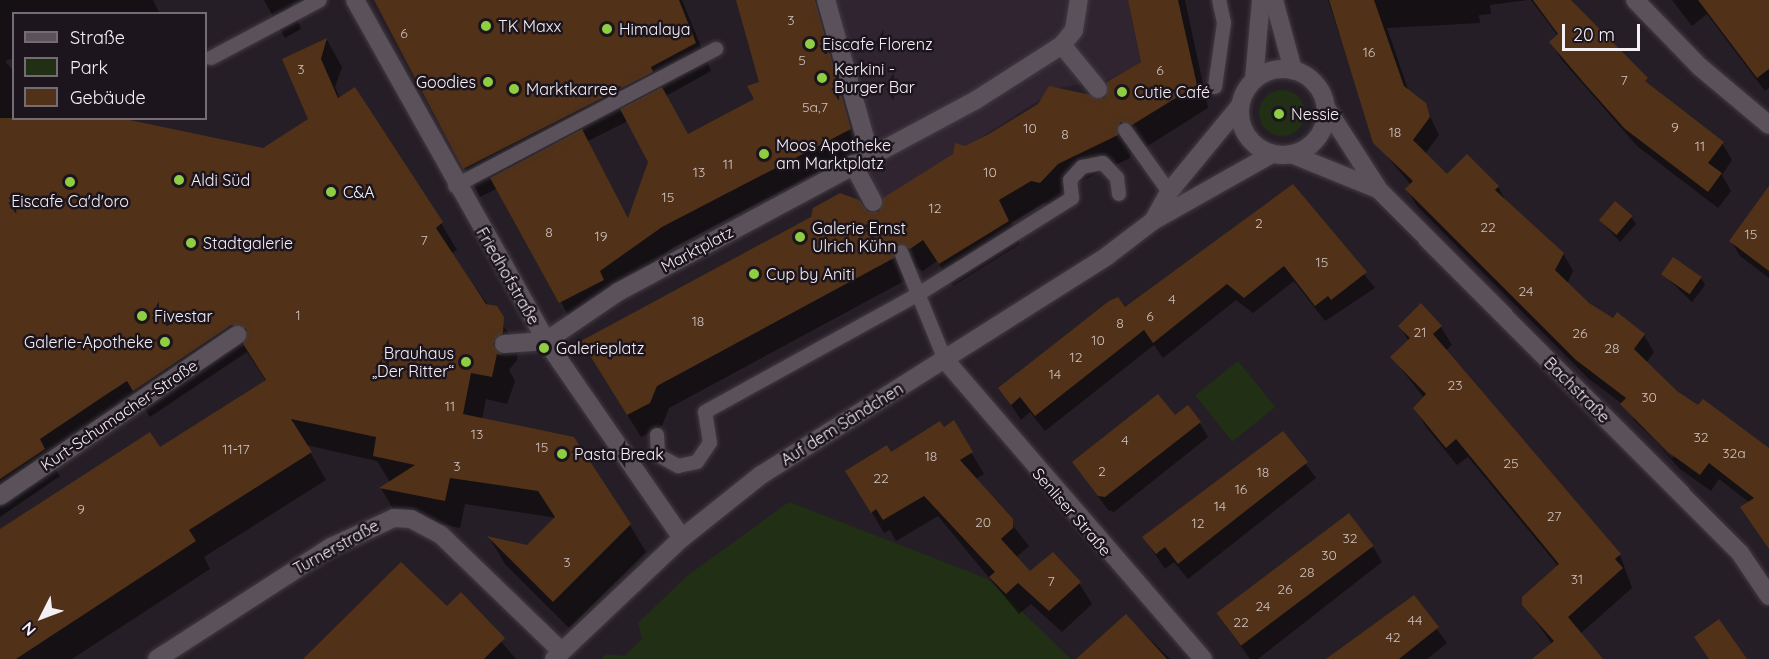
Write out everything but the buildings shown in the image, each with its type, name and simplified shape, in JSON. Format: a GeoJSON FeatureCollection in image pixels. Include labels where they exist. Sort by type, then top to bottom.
{"type":"FeatureCollection","features":[{"type":"Feature","properties":{"kind":"street","name":"Friedhofstraße"},"geometry":{"type":"LineString","coordinates":[[355,0],[455,186],[546,341],[682,538]]}},
{"type":"Feature","properties":{"kind":"street"},"geometry":{"type":"LineString","coordinates":[[826,0],[870,155]]}},
{"type":"Feature","properties":{"kind":"street","name":"Marktplatz"},"geometry":{"type":"LineString","coordinates":[[546,341],[618,292],[976,100],[1062,45],[1074,30],[1079,0]]}},
{"type":"Feature","properties":{"kind":"street"},"geometry":{"type":"LineString","coordinates":[[1254,80],[1267,71],[1293,70],[1317,86],[1327,109],[1315,140],[1291,154],[1272,154],[1252,142],[1240,106],[1254,80],[1262,0]]}},
{"type":"Feature","properties":{"kind":"street"},"geometry":{"type":"LineString","coordinates":[[1274,0],[1293,70]]}},
{"type":"Feature","properties":{"kind":"street"},"geometry":{"type":"LineString","coordinates":[[1635,0],[1700,68],[1769,125]]}},
{"type":"Feature","properties":{"kind":"street"},"geometry":{"type":"LineString","coordinates":[[1062,45],[1098,89]]}},
{"type":"Feature","properties":{"kind":"street","name":"Auf dem Sändchen"},"geometry":{"type":"LineString","coordinates":[[1153,221],[1169,192],[1240,106]]}},
{"type":"Feature","properties":{"kind":"street","name":"Bachstraße"},"geometry":{"type":"LineString","coordinates":[[1327,109],[1379,190],[1740,553],[1769,596]]}},
{"type":"Feature","properties":{"kind":"street","name":"Auf dem Sändchen"},"geometry":{"type":"LineString","coordinates":[[558,655],[682,538],[761,475],[945,360],[1153,221],[1272,154]]}},
{"type":"Feature","properties":{"kind":"street","name":"Bachstraße"},"geometry":{"type":"LineString","coordinates":[[1291,154],[1338,169],[1379,190]]}},
{"type":"Feature","properties":{"kind":"street"},"geometry":{"type":"LineString","coordinates":[[853,164],[873,202]]}},
{"type":"Feature","properties":{"kind":"street","name":"Kurt-Schumacher-Straße"},"geometry":{"type":"LineString","coordinates":[[0,496],[237,335]]}},
{"type":"Feature","properties":{"kind":"street"},"geometry":{"type":"LineString","coordinates":[[504,344],[546,341]]}},
{"type":"Feature","properties":{"kind":"street","name":"Senliser Straße"},"geometry":{"type":"LineString","coordinates":[[945,360],[1203,659]]}},
{"type":"Feature","properties":{"kind":"street","name":"Turnerstraße"},"geometry":{"type":"LineString","coordinates":[[157,659],[331,547],[394,518],[411,519],[441,535],[558,655]]}},
{"type":"Feature","properties":{"kind":"lane"},"geometry":{"type":"LineString","coordinates":[[211,58],[320,0]]}},
{"type":"Feature","properties":{"kind":"lane"},"geometry":{"type":"LineString","coordinates":[[1215,87],[1224,23],[1219,0]]}},
{"type":"Feature","properties":{"kind":"lane"},"geometry":{"type":"LineString","coordinates":[[455,186],[716,49]]}},
{"type":"Feature","properties":{"kind":"lane"},"geometry":{"type":"LineString","coordinates":[[1125,130],[1169,192]]}},
{"type":"Feature","properties":{"kind":"lane"},"geometry":{"type":"LineString","coordinates":[[657,435],[658,455],[678,466],[697,462],[710,443],[705,412],[917,295],[1072,198],[1070,180],[1082,167],[1103,163],[1117,178],[1119,194]]}},
{"type":"Feature","properties":{"kind":"lane"},"geometry":{"type":"LineString","coordinates":[[902,252],[917,295],[945,360]]}},
{"type":"Feature","properties":{"kind":"shaded area"},"geometry":{"type":"Polygon","coordinates":[[[816,0],[1128,0],[1141,62],[1112,79],[1058,88],[882,201],[851,128],[816,0]]]}},
{"type":"Feature","properties":{"kind":"green space"},"geometry":{"type":"Polygon","coordinates":[[[1282,90],[1298,97],[1305,113],[1298,129],[1282,136],[1266,129],[1259,113],[1266,97],[1282,90]]]}},
{"type":"Feature","properties":{"kind":"green space"},"geometry":{"type":"Polygon","coordinates":[[[1238,361],[1275,407],[1232,441],[1195,396],[1238,361]]]}},
{"type":"Feature","properties":{"kind":"green space"},"geometry":{"type":"Polygon","coordinates":[[[789,502],[988,579],[1071,659],[601,659],[606,654],[624,656],[642,639],[638,623],[687,576],[789,502]]]}},
{"type":"Feature","properties":{"kind":"place","name":"TK Maxx"},"geometry":{"type":"Point","coordinates":[486,26]}},
{"type":"Feature","properties":{"kind":"place","name":"Himalaya"},"geometry":{"type":"Point","coordinates":[607,29]}},
{"type":"Feature","properties":{"kind":"place","name":"Eiscafe Florenz"},"geometry":{"type":"Point","coordinates":[810,44]}},
{"type":"Feature","properties":{"kind":"place","name":"Kerkini - Burger Bar"},"geometry":{"type":"Point","coordinates":[822,78]}},
{"type":"Feature","properties":{"kind":"place","name":"Goodies"},"geometry":{"type":"Point","coordinates":[488,82]}},
{"type":"Feature","properties":{"kind":"place","name":"Marktkarree"},"geometry":{"type":"Point","coordinates":[514,89]}},
{"type":"Feature","properties":{"kind":"place","name":"Cutie Café"},"geometry":{"type":"Point","coordinates":[1122,92]}},
{"type":"Feature","properties":{"kind":"place","name":"Nessie"},"geometry":{"type":"Point","coordinates":[1279,114]}},
{"type":"Feature","properties":{"kind":"place","name":"Moos Apotheke am Marktplatz"},"geometry":{"type":"Point","coordinates":[764,154]}},
{"type":"Feature","properties":{"kind":"place","name":"Aldi Süd"},"geometry":{"type":"Point","coordinates":[179,180]}},
{"type":"Feature","properties":{"kind":"place","name":"Eiscafe Ca'd'oro"},"geometry":{"type":"Point","coordinates":[70,182]}},
{"type":"Feature","properties":{"kind":"place","name":"C&A"},"geometry":{"type":"Point","coordinates":[331,192]}},
{"type":"Feature","properties":{"kind":"place","name":"Galerie Ernst Ulrich Kühn"},"geometry":{"type":"Point","coordinates":[800,237]}},
{"type":"Feature","properties":{"kind":"place","name":"Stadtgalerie"},"geometry":{"type":"Point","coordinates":[191,243]}},
{"type":"Feature","properties":{"kind":"place","name":"Cup by Aniti"},"geometry":{"type":"Point","coordinates":[754,274]}},
{"type":"Feature","properties":{"kind":"place","name":"Fivestar"},"geometry":{"type":"Point","coordinates":[142,316]}},
{"type":"Feature","properties":{"kind":"place","name":"Galerie-Apotheke"},"geometry":{"type":"Point","coordinates":[165,342]}},
{"type":"Feature","properties":{"kind":"place","name":"Galerieplatz"},"geometry":{"type":"Point","coordinates":[544,348]}},
{"type":"Feature","properties":{"kind":"place","name":"Brauhaus „Der Ritter“"},"geometry":{"type":"Point","coordinates":[466,362]}},
{"type":"Feature","properties":{"kind":"place","name":"Pasta Break"},"geometry":{"type":"Point","coordinates":[562,454]}}]}
